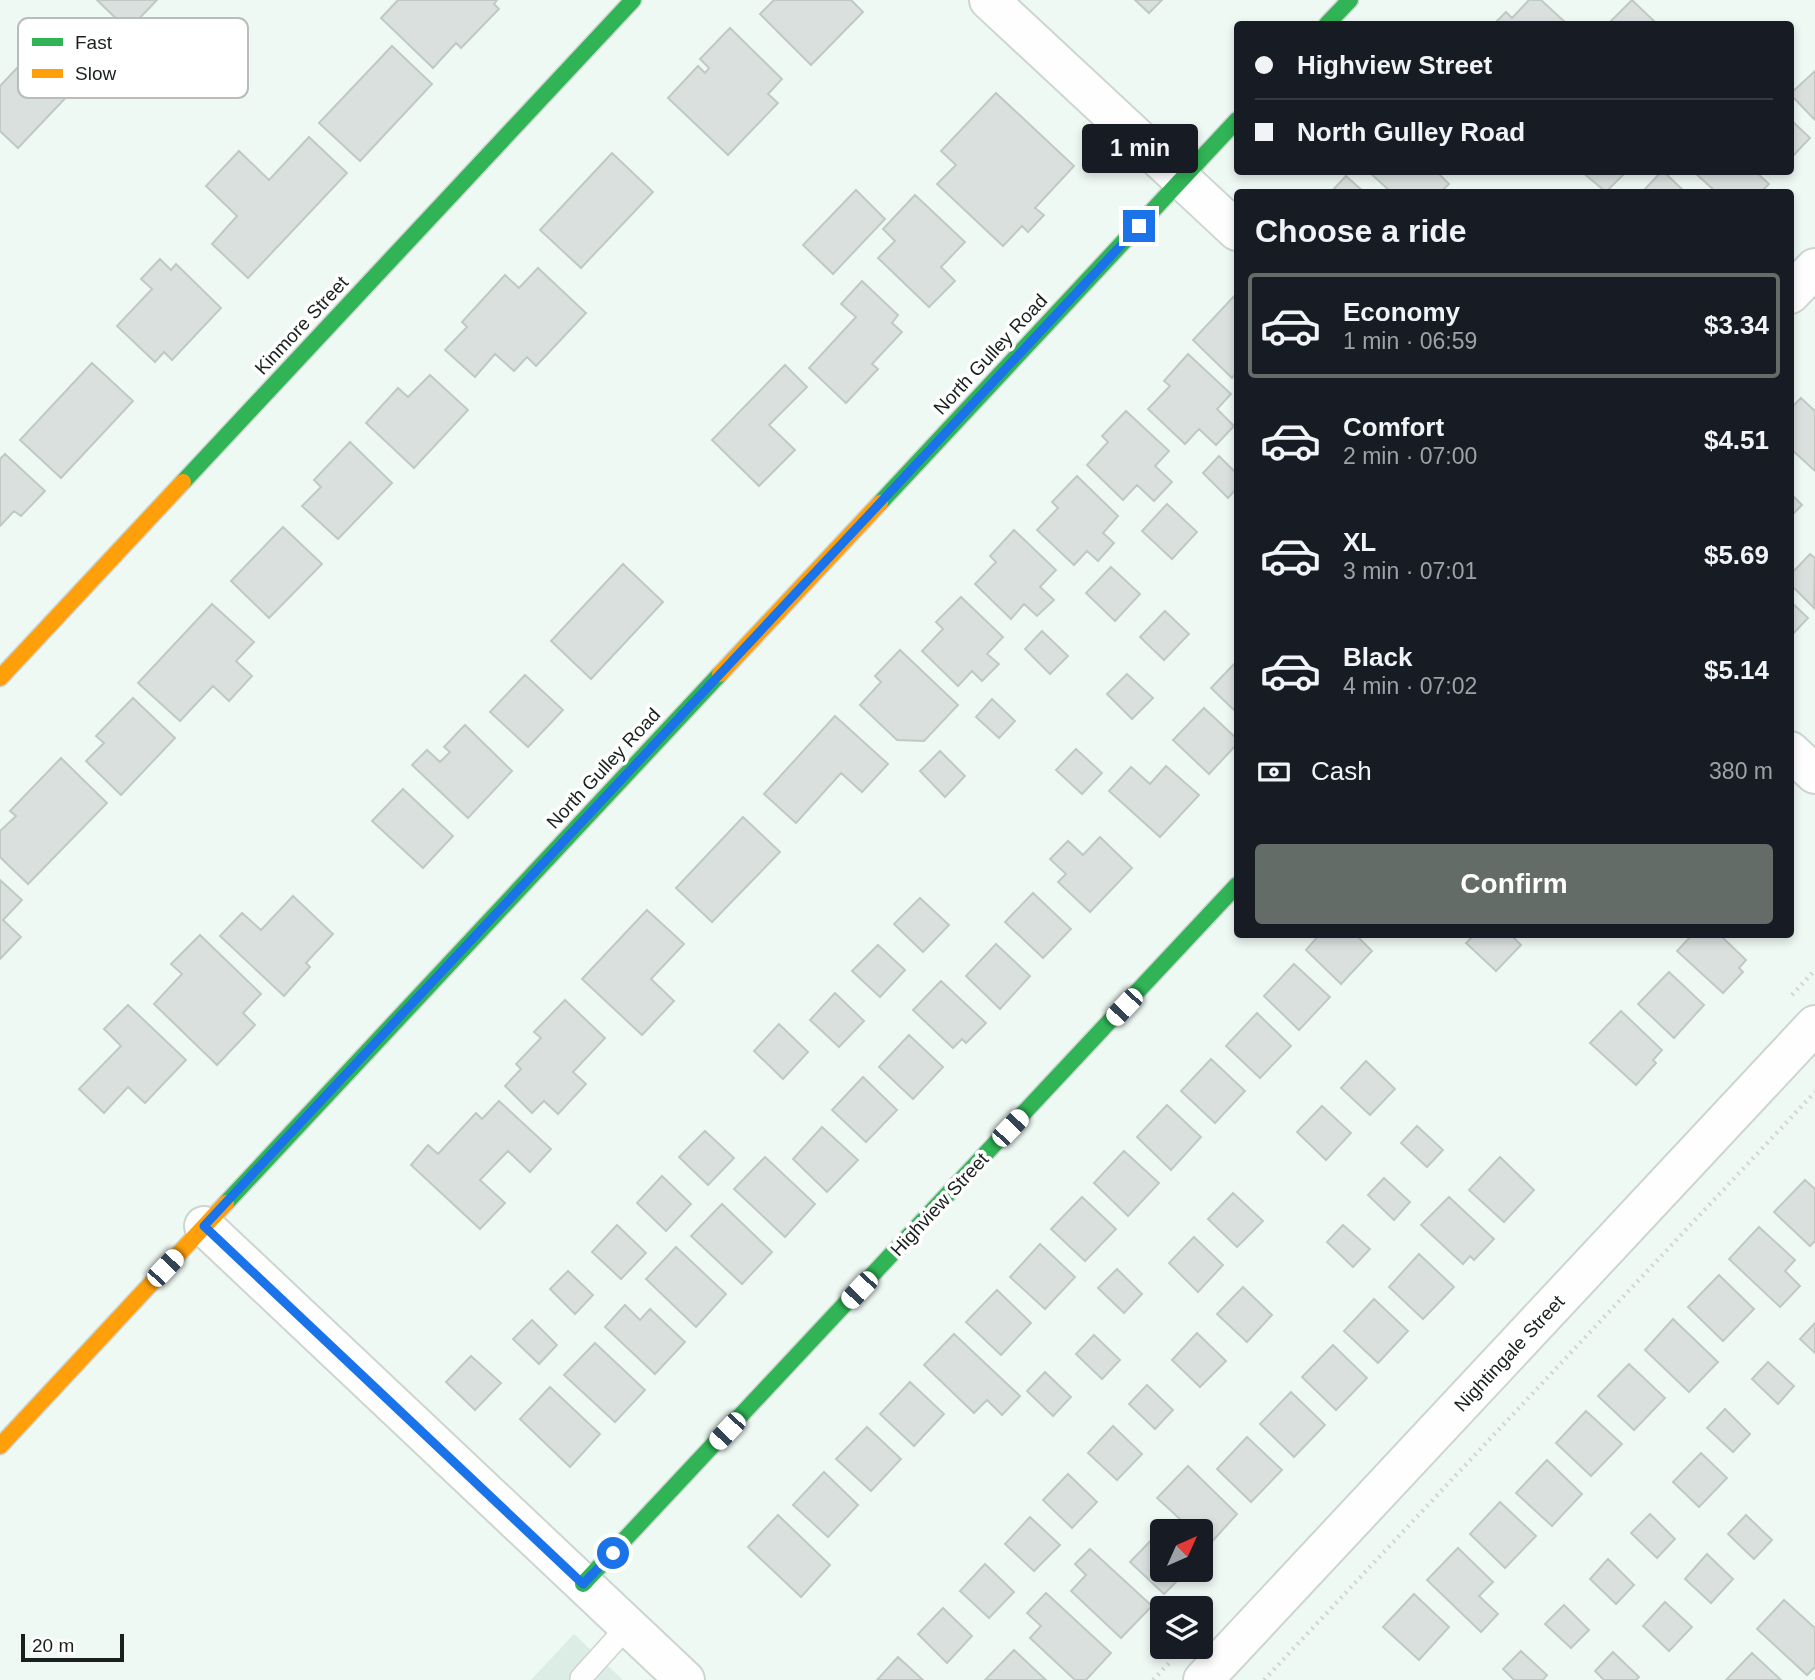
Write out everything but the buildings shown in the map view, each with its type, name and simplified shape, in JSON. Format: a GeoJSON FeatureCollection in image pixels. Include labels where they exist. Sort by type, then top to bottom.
{"type":"FeatureCollection","features":[{"type":"Feature","properties":{"kind":"street","name":"Kinmore Street"},"geometry":{"type":"LineString","coordinates":[[0,678],[633,0]]}},
{"type":"Feature","properties":{"kind":"street"},"geometry":{"type":"LineString","coordinates":[[989,0],[1234,228]]}},
{"type":"Feature","properties":{"kind":"street"},"geometry":{"type":"LineString","coordinates":[[1330,21],[1350,0]]}},
{"type":"Feature","properties":{"kind":"street","name":"North Gulley Road"},"geometry":{"type":"LineString","coordinates":[[0,1446],[1234,123]]}},
{"type":"Feature","properties":{"kind":"street"},"geometry":{"type":"LineString","coordinates":[[1794,290],[1815,268]]}},
{"type":"Feature","properties":{"kind":"street"},"geometry":{"type":"LineString","coordinates":[[1794,755],[1815,774]]}},
{"type":"Feature","properties":{"kind":"street","name":"Highview Street"},"geometry":{"type":"LineString","coordinates":[[583,1584],[1234,888]]}},
{"type":"Feature","properties":{"kind":"street","name":"Nightingale Street"},"geometry":{"type":"LineString","coordinates":[[1203,1680],[1815,1025]]}},
{"type":"Feature","properties":{"kind":"street"},"geometry":{"type":"LineString","coordinates":[[204,1226],[685,1680]]}},
{"type":"Feature","properties":{"kind":"lane"},"geometry":{"type":"LineString","coordinates":[[583,1680],[580,1678],[628,1626]]}},
{"type":"Feature","properties":{"kind":"path"},"geometry":{"type":"LineString","coordinates":[[1264,1680],[1815,1091]]}},
{"type":"Feature","properties":{"kind":"shaded area"},"geometry":{"type":"Polygon","coordinates":[[[574,1634],[623,1680],[531,1680],[574,1634]]]}},
{"type":"Feature","properties":{"kind":"traffic: fast"},"geometry":{"type":"LineString","coordinates":[[183,482],[633,0]]}},
{"type":"Feature","properties":{"kind":"traffic: fast"},"geometry":{"type":"LineString","coordinates":[[1330,21],[1350,0]]}},
{"type":"Feature","properties":{"kind":"traffic: fast"},"geometry":{"type":"LineString","coordinates":[[880,503],[1234,123]]}},
{"type":"Feature","properties":{"kind":"traffic: fast"},"geometry":{"type":"LineString","coordinates":[[226,1203],[720,674]]}},
{"type":"Feature","properties":{"kind":"traffic: fast"},"geometry":{"type":"LineString","coordinates":[[583,1584],[1234,888]]}},
{"type":"Feature","properties":{"kind":"traffic: slow"},"geometry":{"type":"LineString","coordinates":[[0,678],[183,482]]}},
{"type":"Feature","properties":{"kind":"traffic: slow"},"geometry":{"type":"LineString","coordinates":[[720,674],[880,503]]}},
{"type":"Feature","properties":{"kind":"traffic: slow"},"geometry":{"type":"LineString","coordinates":[[0,1446],[226,1203]]}},
{"type":"Feature","properties":{"kind":"route"},"geometry":{"type":"LineString","coordinates":[[613,1553],[583,1584],[204,1226],[1139,226]]}}]}
